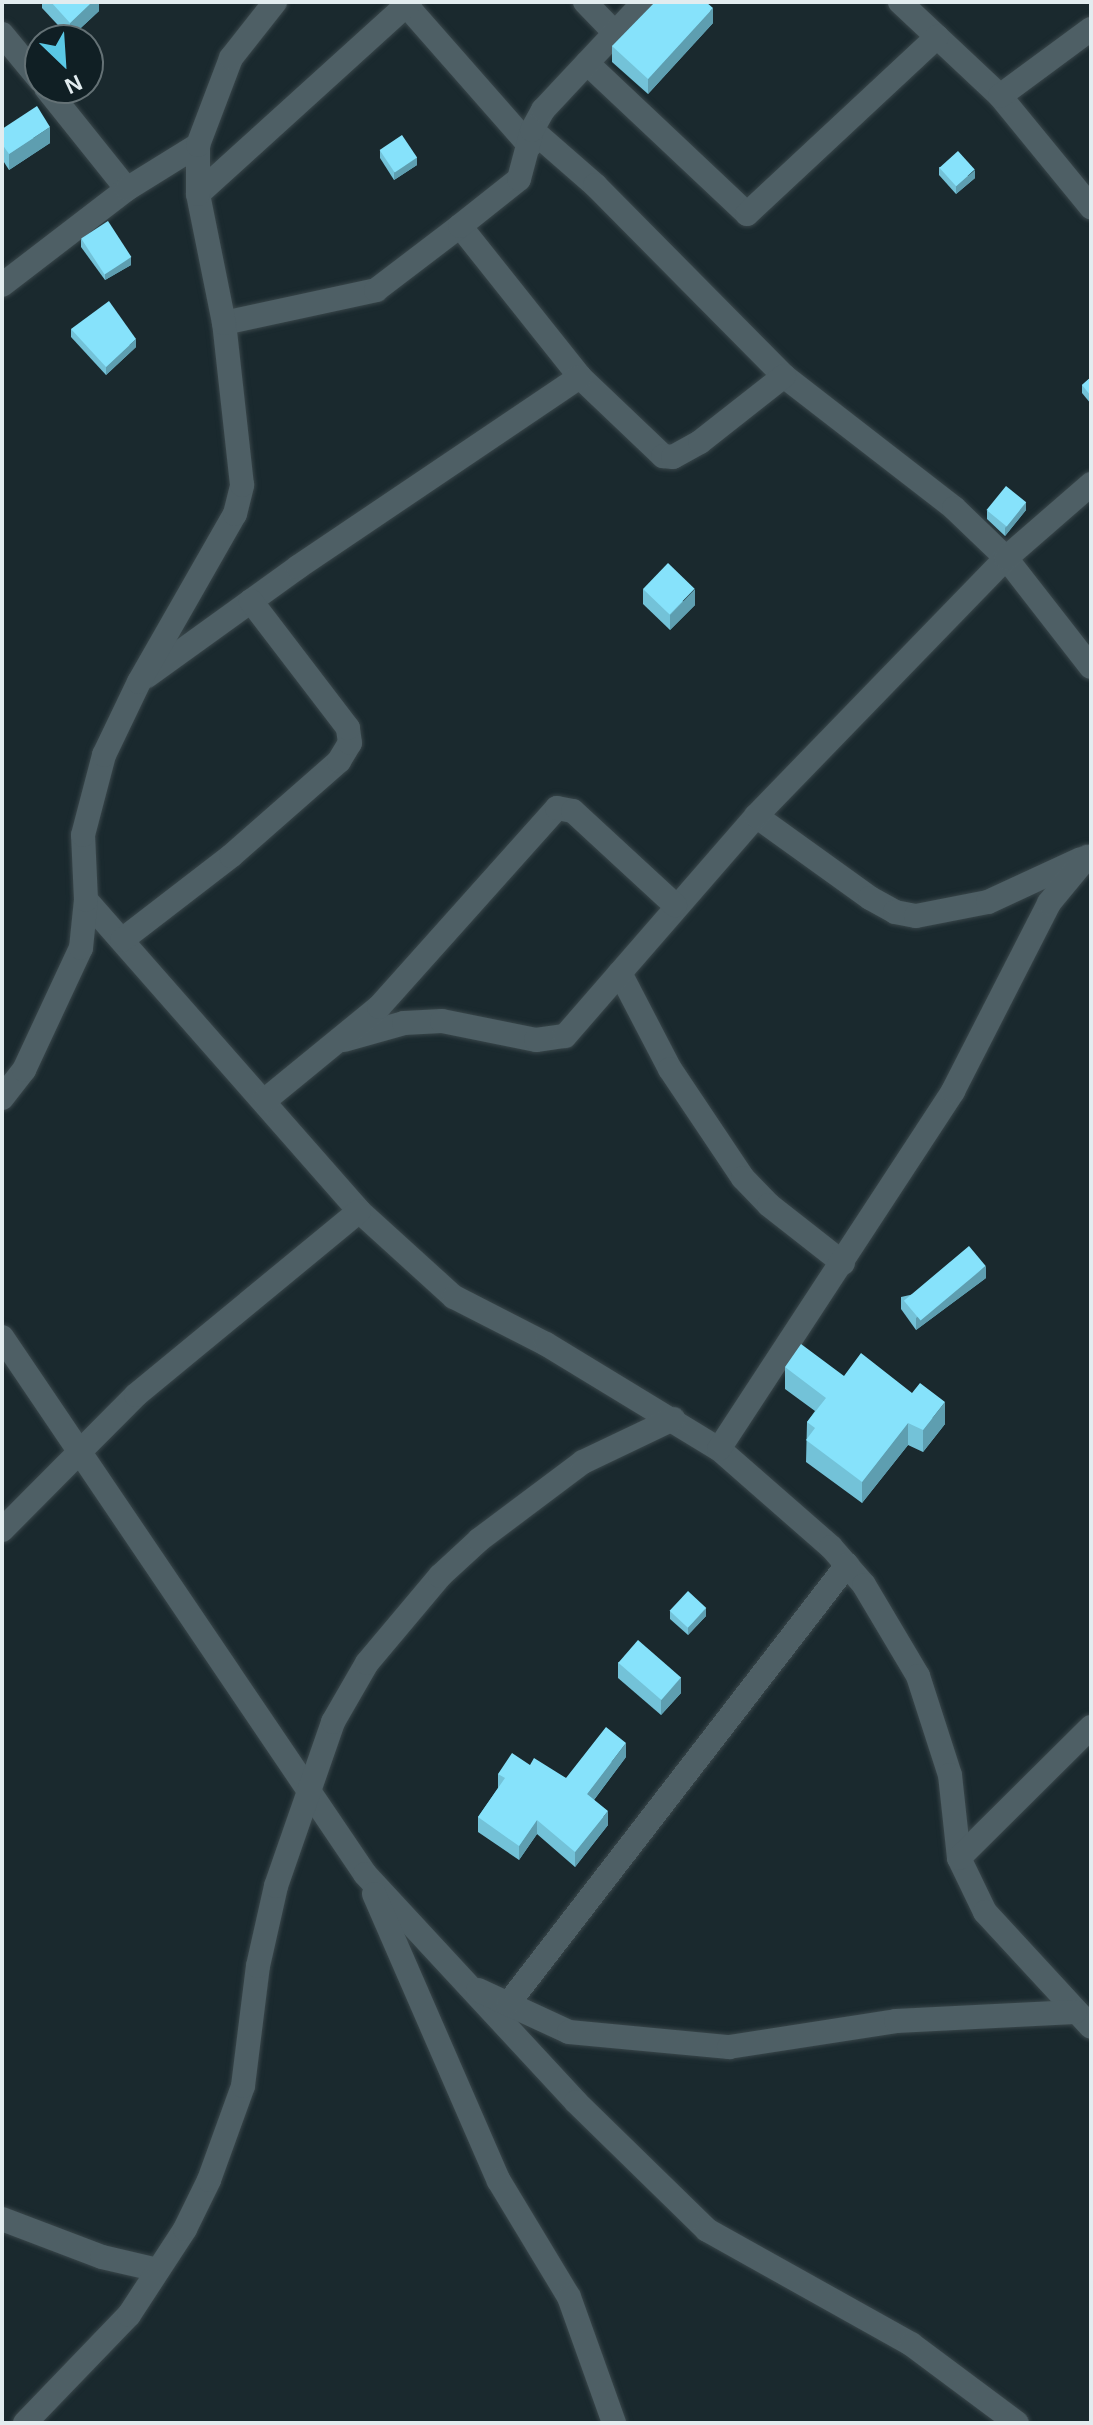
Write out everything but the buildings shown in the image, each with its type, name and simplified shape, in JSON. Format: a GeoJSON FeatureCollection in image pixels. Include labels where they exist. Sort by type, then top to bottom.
{"type":"FeatureCollection","features":[{"type":"Feature","properties":{"kind":"street"},"geometry":{"type":"LineString","coordinates":[[2,1098],[24,1070],[81,948],[86,900],[83,835],[104,755],[139,682],[235,514],[242,485],[224,323],[198,194],[198,145],[231,58],[275,2]]}},
{"type":"Feature","properties":{"kind":"street"},"geometry":{"type":"LineString","coordinates":[[585,2],[615,33]]}},
{"type":"Feature","properties":{"kind":"street"},"geometry":{"type":"LineString","coordinates":[[224,323],[368,293],[460,226],[519,179],[531,138],[587,63],[644,2]]}},
{"type":"Feature","properties":{"kind":"street"},"geometry":{"type":"LineString","coordinates":[[900,2],[1000,96],[1091,207]]}},
{"type":"Feature","properties":{"kind":"street"},"geometry":{"type":"LineString","coordinates":[[198,194],[408,4],[531,138],[595,185],[784,376],[954,508],[1006,558],[1091,667]]}},
{"type":"Feature","properties":{"kind":"street"},"geometry":{"type":"LineString","coordinates":[[1000,96],[1091,29]]}},
{"type":"Feature","properties":{"kind":"street"},"geometry":{"type":"LineString","coordinates":[[2,34],[24,61]]}},
{"type":"Feature","properties":{"kind":"street"},"geometry":{"type":"LineString","coordinates":[[587,63],[747,214],[937,37]]}},
{"type":"Feature","properties":{"kind":"street"},"geometry":{"type":"LineString","coordinates":[[59,104],[127,189]]}},
{"type":"Feature","properties":{"kind":"street"},"geometry":{"type":"LineString","coordinates":[[2,285],[127,189],[198,145]]}},
{"type":"Feature","properties":{"kind":"street"},"geometry":{"type":"LineString","coordinates":[[460,226],[580,377],[663,456],[673,457],[784,376]]}},
{"type":"Feature","properties":{"kind":"street"},"geometry":{"type":"LineString","coordinates":[[139,682],[251,601],[580,377]]}},
{"type":"Feature","properties":{"kind":"street"},"geometry":{"type":"LineString","coordinates":[[344,1040],[404,1023],[442,1021],[550,1041],[579,1025],[675,905],[756,816],[1006,558],[1091,484]]}},
{"type":"Feature","properties":{"kind":"street"},"geometry":{"type":"LineString","coordinates":[[122,940],[231,856],[339,761],[350,743],[348,728],[251,601]]}},
{"type":"Feature","properties":{"kind":"street"},"geometry":{"type":"LineString","coordinates":[[264,1101],[344,1040],[477,903],[557,808],[573,811],[675,905]]}},
{"type":"Feature","properties":{"kind":"street"},"geometry":{"type":"LineString","coordinates":[[756,816],[870,898],[895,912],[916,916],[988,902],[1089,856]]}},
{"type":"Feature","properties":{"kind":"street"},"geometry":{"type":"LineString","coordinates":[[719,1449],[953,1091],[1008,991],[1049,903],[1089,856]]}},
{"type":"Feature","properties":{"kind":"street"},"geometry":{"type":"LineString","coordinates":[[86,900],[359,1211],[454,1297],[546,1344],[719,1449],[847,1565],[894,1635],[927,1700],[950,1775],[959,1858],[985,1912],[1083,2020]]}},
{"type":"Feature","properties":{"kind":"street"},"geometry":{"type":"LineString","coordinates":[[620,973],[670,1069],[743,1178],[769,1205],[843,1263]]}},
{"type":"Feature","properties":{"kind":"street"},"geometry":{"type":"LineString","coordinates":[[2,1530],[136,1395],[359,1211]]}},
{"type":"Feature","properties":{"kind":"street"},"geometry":{"type":"LineString","coordinates":[[2,1337],[310,1788],[365,1874],[499,2181],[530,2241],[569,2297],[614,2423]]}},
{"type":"Feature","properties":{"kind":"street"},"geometry":{"type":"LineString","coordinates":[[25,2423],[129,2315],[209,2180],[243,2086],[261,1953],[276,1886],[333,1722],[367,1663],[440,1576],[583,1462],[673,1419]]}},
{"type":"Feature","properties":{"kind":"street"},"geometry":{"type":"LineString","coordinates":[[508,2004],[847,1565]]}},
{"type":"Feature","properties":{"kind":"street"},"geometry":{"type":"LineString","coordinates":[[959,1858],[1091,1727]]}},
{"type":"Feature","properties":{"kind":"street"},"geometry":{"type":"LineString","coordinates":[[365,1874],[576,2102],[707,2230],[911,2344],[1017,2423]]}},
{"type":"Feature","properties":{"kind":"street"},"geometry":{"type":"LineString","coordinates":[[470,1986],[569,2032],[729,2047],[896,2021],[1083,2020]]}},
{"type":"Feature","properties":{"kind":"street"},"geometry":{"type":"LineString","coordinates":[[2,2219],[102,2257],[158,2270]]}}]}
